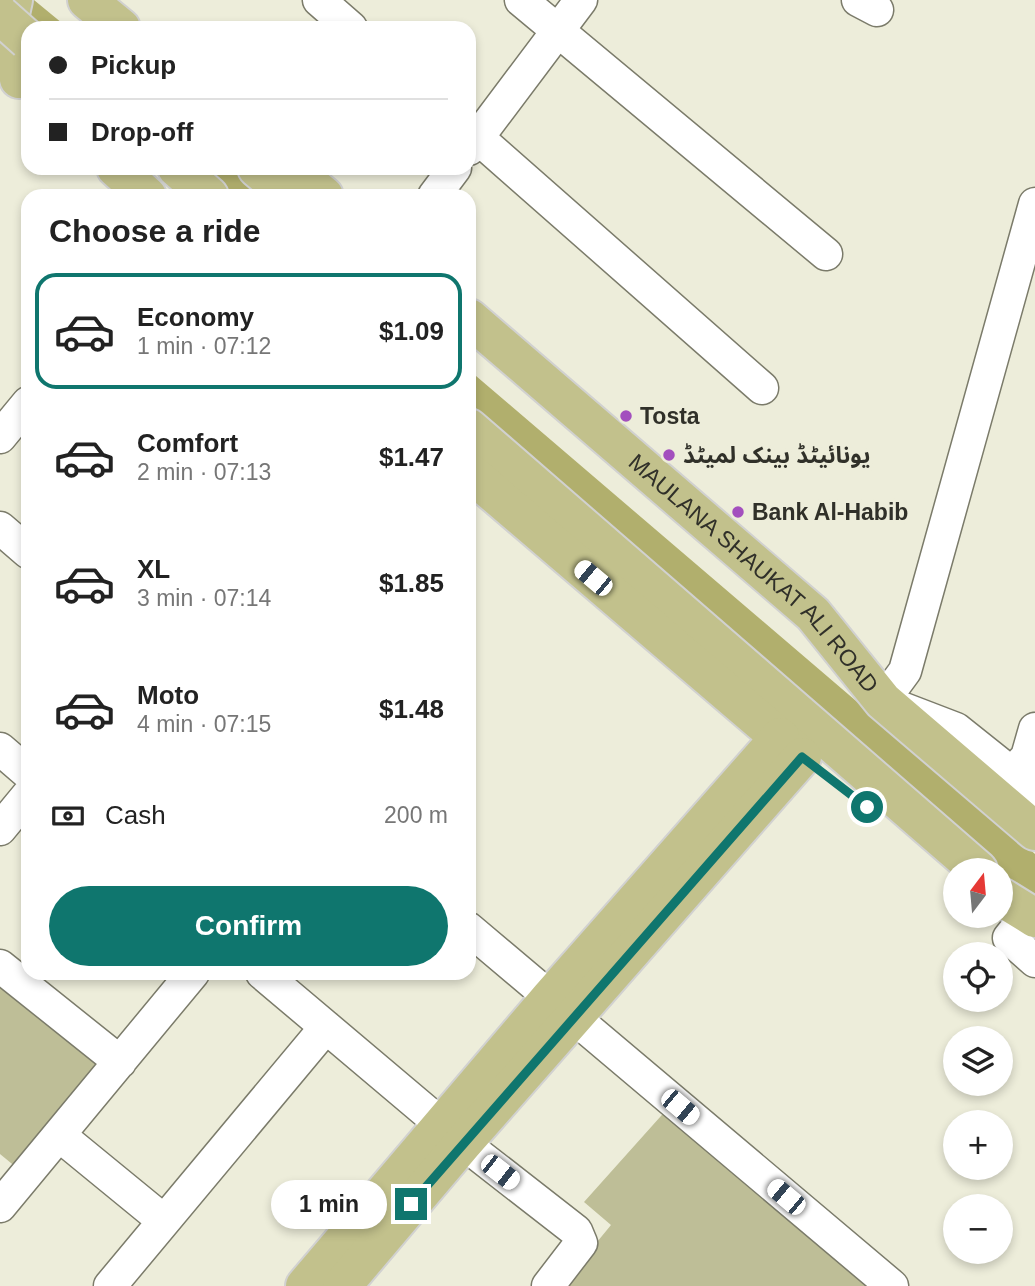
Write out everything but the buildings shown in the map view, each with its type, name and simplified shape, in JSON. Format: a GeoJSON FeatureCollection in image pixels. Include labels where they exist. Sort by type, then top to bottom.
{"type":"FeatureCollection","features":[{"type":"Feature","properties":{"kind":"main road"},"geometry":{"type":"LineString","coordinates":[[13,0],[8,23],[16,76]]}},
{"type":"Feature","properties":{"kind":"main road"},"geometry":{"type":"LineString","coordinates":[[62,0],[86,21]]}},
{"type":"Feature","properties":{"kind":"main road"},"geometry":{"type":"LineString","coordinates":[[87,0],[112,21]]}},
{"type":"Feature","properties":{"kind":"main road"},"geometry":{"type":"LineString","coordinates":[[0,15],[21,34]]}},
{"type":"Feature","properties":{"kind":"main road"},"geometry":{"type":"LineString","coordinates":[[124,175],[139,189]]}},
{"type":"Feature","properties":{"kind":"main road"},"geometry":{"type":"LineString","coordinates":[[185,175],[201,189]]}},
{"type":"Feature","properties":{"kind":"main road"},"geometry":{"type":"LineString","coordinates":[[265,175],[282,189]]}},
{"type":"Feature","properties":{"kind":"main road"},"geometry":{"type":"LineString","coordinates":[[298,175],[316,189]]}},
{"type":"Feature","properties":{"kind":"main road","name":"MAULANA SHAUKAT ALI ROAD"},"geometry":{"type":"LineString","coordinates":[[476,324],[813,614],[883,701],[1035,831]]}},
{"type":"Feature","properties":{"kind":"main road"},"geometry":{"type":"LineString","coordinates":[[476,356],[764,606],[883,701]]}},
{"type":"Feature","properties":{"kind":"main road"},"geometry":{"type":"LineString","coordinates":[[476,434],[964,858]]}},
{"type":"Feature","properties":{"kind":"main road"},"geometry":{"type":"LineString","coordinates":[[476,478],[791,747],[943,864]]}},
{"type":"Feature","properties":{"kind":"main road"},"geometry":{"type":"LineString","coordinates":[[305,1286],[452,1134],[791,747]]}},
{"type":"Feature","properties":{"kind":"main road"},"geometry":{"type":"LineString","coordinates":[[342,1286],[452,1134]]}},
{"type":"Feature","properties":{"kind":"street"},"geometry":{"type":"LineString","coordinates":[[319,0],[343,21]]}},
{"type":"Feature","properties":{"kind":"street"},"geometry":{"type":"LineString","coordinates":[[521,0],[826,254]]}},
{"type":"Feature","properties":{"kind":"street"},"geometry":{"type":"LineString","coordinates":[[476,134],[581,0]]}},
{"type":"Feature","properties":{"kind":"street"},"geometry":{"type":"LineString","coordinates":[[476,142],[762,388]]}},
{"type":"Feature","properties":{"kind":"street"},"geometry":{"type":"LineString","coordinates":[[1024,782],[956,729],[883,701],[905,671],[1035,204]]}},
{"type":"Feature","properties":{"kind":"street"},"geometry":{"type":"LineString","coordinates":[[0,437],[21,412]]}},
{"type":"Feature","properties":{"kind":"street"},"geometry":{"type":"LineString","coordinates":[[0,528],[21,546]]}},
{"type":"Feature","properties":{"kind":"street"},"geometry":{"type":"LineString","coordinates":[[1024,782],[1027,757],[1035,729]]}},
{"type":"Feature","properties":{"kind":"street"},"geometry":{"type":"LineString","coordinates":[[0,748],[21,767]]}},
{"type":"Feature","properties":{"kind":"street"},"geometry":{"type":"LineString","coordinates":[[0,829],[21,804]]}},
{"type":"Feature","properties":{"kind":"street"},"geometry":{"type":"LineString","coordinates":[[1016,904],[1009,939],[1035,961]]}},
{"type":"Feature","properties":{"kind":"street"},"geometry":{"type":"LineString","coordinates":[[476,935],[892,1286]]}},
{"type":"Feature","properties":{"kind":"street"},"geometry":{"type":"LineString","coordinates":[[0,966],[120,1062]]}},
{"type":"Feature","properties":{"kind":"street"},"geometry":{"type":"LineString","coordinates":[[6,1188],[59,1135],[187,980]]}},
{"type":"Feature","properties":{"kind":"street"},"geometry":{"type":"LineString","coordinates":[[270,980],[452,1134],[576,1231],[581,1243],[548,1286]]}},
{"type":"Feature","properties":{"kind":"street"},"geometry":{"type":"LineString","coordinates":[[110,1286],[326,1027]]}},
{"type":"Feature","properties":{"kind":"street"},"geometry":{"type":"LineString","coordinates":[[59,1135],[164,1222]]}},
{"type":"Feature","properties":{"kind":"green space"},"geometry":{"type":"Polygon","coordinates":[[[0,981],[101,1061],[17,1168],[0,1154],[0,981]]]}},
{"type":"Feature","properties":{"kind":"green space"},"geometry":{"type":"Polygon","coordinates":[[[669,1107],[883,1286],[561,1286],[611,1225],[584,1202],[669,1107]]]}},
{"type":"Feature","properties":{"kind":"shaded area"},"geometry":{"type":"Polygon","coordinates":[[[0,0],[34,0],[60,21],[21,21],[0,0]]]}},
{"type":"Feature","properties":{"kind":"shaded area"},"geometry":{"type":"Polygon","coordinates":[[[188,175],[243,175],[259,189],[204,189],[188,175]]]}},
{"type":"Feature","properties":{"kind":"shaded area"},"geometry":{"type":"Polygon","coordinates":[[[476,376],[1035,854],[1035,901],[1013,882],[1013,858],[985,858],[476,421],[476,376]]]}},
{"type":"Feature","properties":{"kind":"place","name":"Tosta"},"geometry":{"type":"Point","coordinates":[626,416]}},
{"type":"Feature","properties":{"kind":"place","name":"یونائیٹڈ بینک لمیٹڈ"},"geometry":{"type":"Point","coordinates":[669,455]}},
{"type":"Feature","properties":{"kind":"place","name":"Bank Al-Habib"},"geometry":{"type":"Point","coordinates":[738,512]}},
{"type":"Feature","properties":{"kind":"route"},"geometry":{"type":"LineString","coordinates":[[411,1204],[802,757],[867,807]]}}]}
